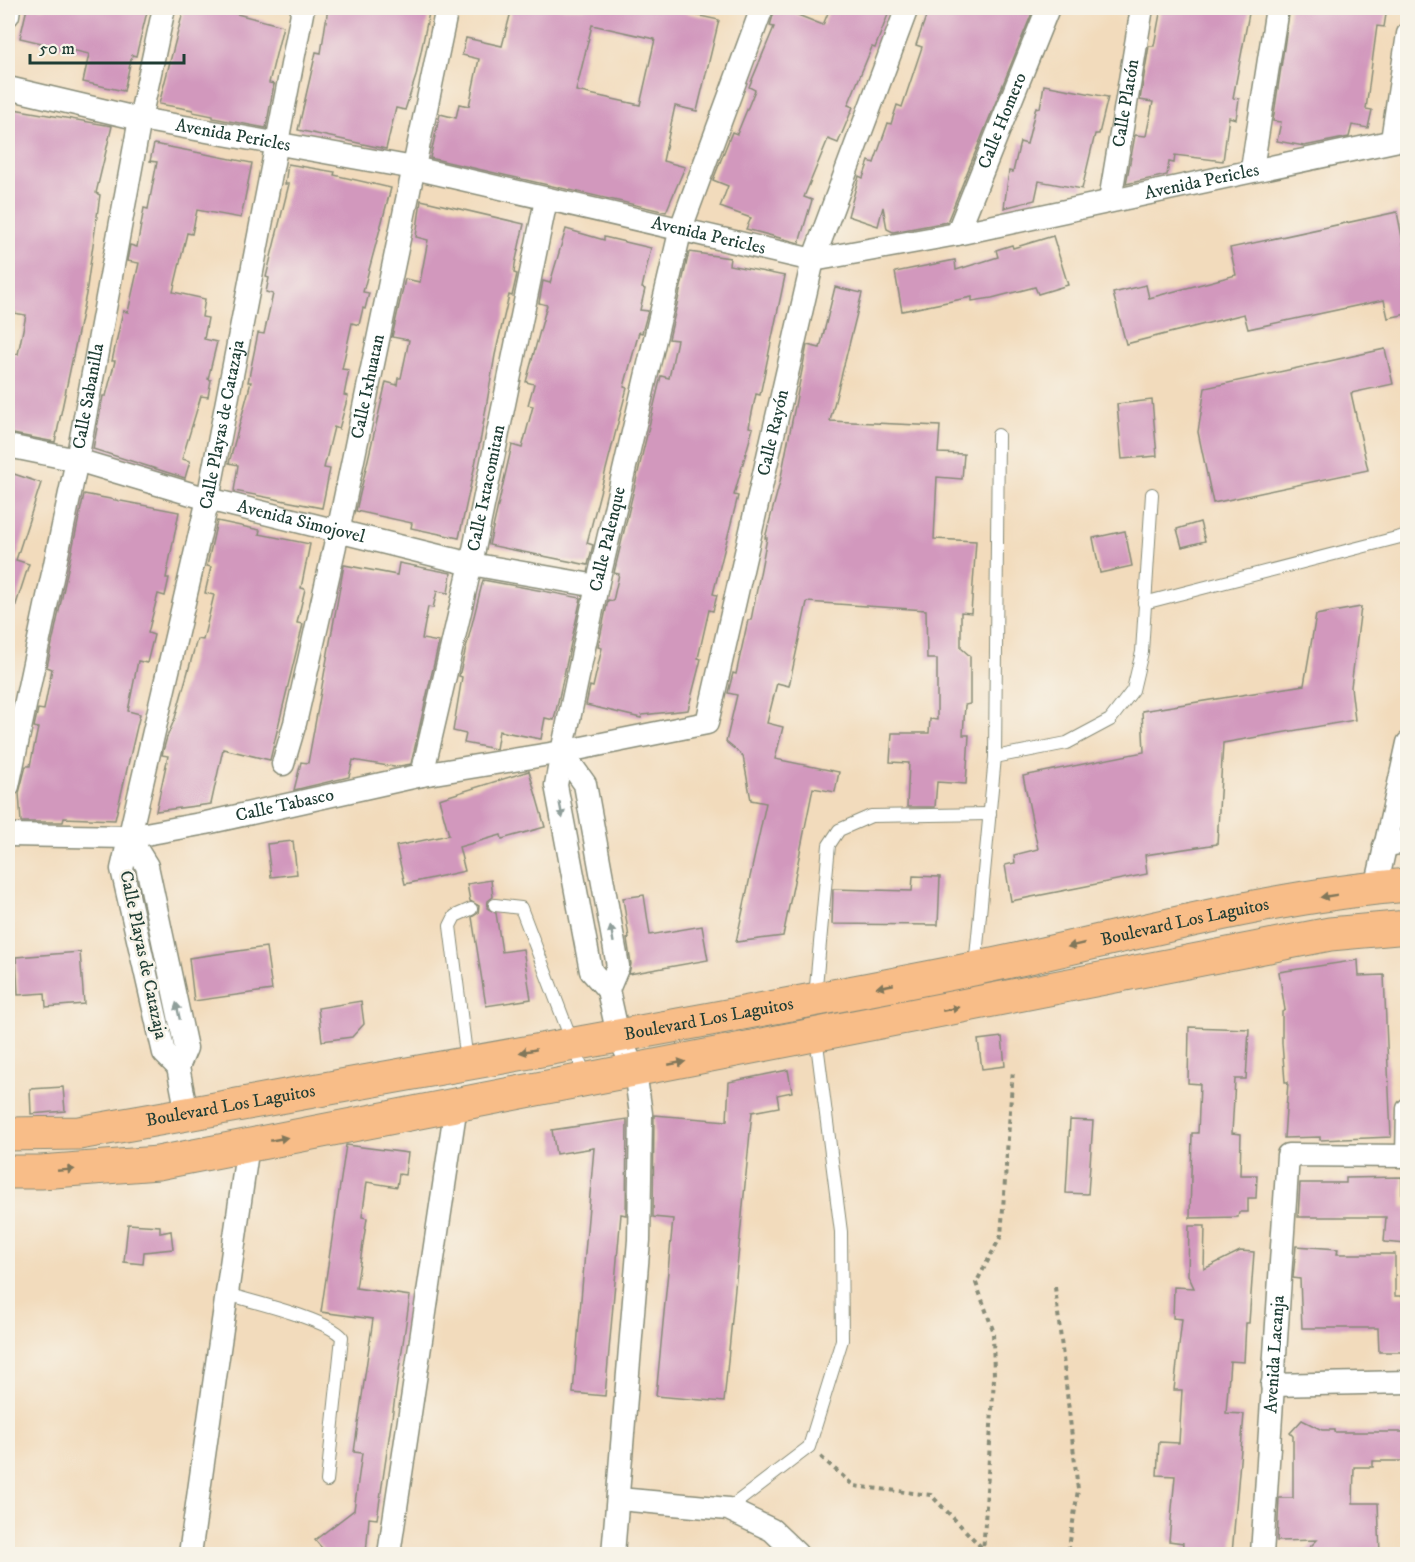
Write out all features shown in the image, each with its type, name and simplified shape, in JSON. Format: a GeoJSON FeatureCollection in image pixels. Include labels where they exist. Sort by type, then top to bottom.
{"type":"FeatureCollection","features":[{"type":"Feature","properties":{"kind":"main road","name":"Boulevard Los Laguitos"},"geometry":{"type":"LineString","coordinates":[[8,1134],[79,1133],[187,1114],[975,969],[1193,918],[1392,887]]}},
{"type":"Feature","properties":{"kind":"main road","name":"Boulevard Los Laguitos"},"geometry":{"type":"LineString","coordinates":[[8,1172],[41,1172],[158,1163],[1330,934],[1407,927]]}},
{"type":"Feature","properties":{"kind":"street"},"geometry":{"type":"LineString","coordinates":[[8,15],[9,8]]}},
{"type":"Feature","properties":{"kind":"street","name":"Calle Sabanilla"},"geometry":{"type":"LineString","coordinates":[[8,786],[77,460],[140,119],[164,8]]}},
{"type":"Feature","properties":{"kind":"street","name":"Calle Playas de Catazaja"},"geometry":{"type":"LineString","coordinates":[[187,1114],[178,1067],[186,1048],[147,866],[129,837],[208,499],[303,8]]}},
{"type":"Feature","properties":{"kind":"street","name":"Calle Ixhuatan"},"geometry":{"type":"LineString","coordinates":[[283,764],[295,723],[339,532],[447,8]]}},
{"type":"Feature","properties":{"kind":"street","name":"Calle Palenque"},"geometry":{"type":"LineString","coordinates":[[562,752],[597,586],[681,228],[762,8]]}},
{"type":"Feature","properties":{"kind":"street","name":"Calle Rayón"},"geometry":{"type":"LineString","coordinates":[[562,752],[707,723],[813,260],[907,8]]}},
{"type":"Feature","properties":{"kind":"street","name":"Calle Homero"},"geometry":{"type":"LineString","coordinates":[[957,234],[1048,8]]}},
{"type":"Feature","properties":{"kind":"street","name":"Calle Platón"},"geometry":{"type":"LineString","coordinates":[[1110,200],[1142,8]]}},
{"type":"Feature","properties":{"kind":"street"},"geometry":{"type":"LineString","coordinates":[[1252,169],[1277,8]]}},
{"type":"Feature","properties":{"kind":"street"},"geometry":{"type":"LineString","coordinates":[[1400,139],[1407,34]]}},
{"type":"Feature","properties":{"kind":"street","name":"Avenida Pericles"},"geometry":{"type":"LineString","coordinates":[[8,88],[140,119],[414,168],[813,260],[957,234],[1400,139]]}},
{"type":"Feature","properties":{"kind":"street","name":"Calle Ixtacomitan"},"geometry":{"type":"LineString","coordinates":[[422,775],[471,564],[546,200]]}},
{"type":"Feature","properties":{"kind":"street","name":"Avenida Simojovel"},"geometry":{"type":"LineString","coordinates":[[8,446],[77,460],[208,499],[471,564],[597,586]]}},
{"type":"Feature","properties":{"kind":"street"},"geometry":{"type":"LineString","coordinates":[[1392,887],[1384,846],[1407,743]]}},
{"type":"Feature","properties":{"kind":"street"},"geometry":{"type":"LineString","coordinates":[[562,752],[585,784],[618,966],[608,990],[618,1035],[635,1071],[641,1114],[639,1240],[613,1554]]}},
{"type":"Feature","properties":{"kind":"street","name":"Calle Tabasco"},"geometry":{"type":"LineString","coordinates":[[8,835],[129,837],[206,823],[422,775],[562,752]]}},
{"type":"Feature","properties":{"kind":"street"},"geometry":{"type":"LineString","coordinates":[[1384,846],[1407,841]]}},
{"type":"Feature","properties":{"kind":"street"},"geometry":{"type":"LineString","coordinates":[[389,1554],[456,1105]]}},
{"type":"Feature","properties":{"kind":"street"},"geometry":{"type":"LineString","coordinates":[[1407,1109],[1407,1156]]}},
{"type":"Feature","properties":{"kind":"street"},"geometry":{"type":"LineString","coordinates":[[190,1554],[248,1145]]}},
{"type":"Feature","properties":{"kind":"street","name":"Avenida Lacanja"},"geometry":{"type":"LineString","coordinates":[[1262,1554],[1288,1155],[1407,1156]]}},
{"type":"Feature","properties":{"kind":"street"},"geometry":{"type":"LineString","coordinates":[[1272,1385],[1407,1383]]}},
{"type":"Feature","properties":{"kind":"street"},"geometry":{"type":"LineString","coordinates":[[619,1499],[728,1509],[772,1530],[797,1554]]}},
{"type":"Feature","properties":{"kind":"lane"},"geometry":{"type":"LineString","coordinates":[[975,969],[995,757],[998,435]]}},
{"type":"Feature","properties":{"kind":"lane"},"geometry":{"type":"LineString","coordinates":[[995,757],[1067,743],[1110,720],[1133,690],[1142,652],[1152,494]]}},
{"type":"Feature","properties":{"kind":"lane"},"geometry":{"type":"LineString","coordinates":[[1144,603],[1407,535]]}},
{"type":"Feature","properties":{"kind":"lane"},"geometry":{"type":"LineString","coordinates":[[815,999],[829,844],[839,830],[871,816],[990,814]]}},
{"type":"Feature","properties":{"kind":"lane"},"geometry":{"type":"LineString","coordinates":[[495,904],[521,908],[587,1080]]}},
{"type":"Feature","properties":{"kind":"lane"},"geometry":{"type":"LineString","coordinates":[[467,1063],[450,926],[455,916],[471,909]]}},
{"type":"Feature","properties":{"kind":"lane"},"geometry":{"type":"LineString","coordinates":[[728,1509],[809,1447],[842,1340],[841,1232],[816,1036]]}},
{"type":"Feature","properties":{"kind":"lane"},"geometry":{"type":"LineString","coordinates":[[227,1294],[302,1317],[336,1330],[342,1337],[327,1481]]}},
{"type":"Feature","properties":{"kind":"path"},"geometry":{"type":"LineString","coordinates":[[984,1552],[994,1378],[993,1330],[976,1283],[1001,1236],[1013,1069]]}},
{"type":"Feature","properties":{"kind":"path"},"geometry":{"type":"LineString","coordinates":[[1055,1287],[1078,1490],[1068,1554]]}},
{"type":"Feature","properties":{"kind":"path"},"geometry":{"type":"LineString","coordinates":[[809,1447],[854,1486],[931,1495],[984,1552]]}},
{"type":"Feature","properties":{"kind":"building"},"geometry":{"type":"Polygon","coordinates":[[[27,8],[148,8],[136,56],[132,55],[124,91],[83,82],[89,54],[20,38],[27,8]]]}},
{"type":"Feature","properties":{"kind":"building"},"geometry":{"type":"Polygon","coordinates":[[[184,8],[234,8],[233,13],[283,26],[269,83],[274,84],[266,128],[213,118],[213,116],[193,112],[193,110],[159,104],[184,8]]]}},
{"type":"Feature","properties":{"kind":"building"},"geometry":{"type":"Polygon","coordinates":[[[328,8],[430,8],[416,76],[405,110],[396,108],[386,149],[298,130],[316,52],[321,53],[328,8]]]}},
{"type":"Feature","properties":{"kind":"building"},"geometry":{"type":"Polygon","coordinates":[[[512,8],[525,11],[525,8],[663,8],[719,20],[697,111],[675,106],[663,161],[685,167],[666,212],[430,158],[440,114],[456,118],[459,104],[469,106],[479,59],[462,55],[466,38],[502,46],[512,8]],[[592,25],[576,91],[640,105],[655,39],[592,25]]]}},
{"type":"Feature","properties":{"kind":"building"},"geometry":{"type":"Polygon","coordinates":[[[775,8],[795,8],[793,13],[823,25],[830,8],[878,8],[889,12],[848,105],[853,107],[838,143],[828,139],[804,197],[812,200],[799,243],[746,229],[751,218],[720,207],[728,186],[713,180],[732,132],[737,134],[755,90],[749,87],[774,27],[770,26],[775,8]]]}},
{"type":"Feature","properties":{"kind":"building"},"geometry":{"type":"Polygon","coordinates":[[[929,8],[1034,8],[947,222],[893,232],[887,229],[883,207],[878,226],[848,216],[859,176],[863,178],[869,161],[874,163],[897,105],[902,107],[922,47],[916,45],[929,8]]]}},
{"type":"Feature","properties":{"kind":"building"},"geometry":{"type":"Polygon","coordinates":[[[1161,8],[1250,8],[1233,98],[1239,99],[1236,119],[1229,117],[1223,161],[1175,155],[1174,163],[1169,162],[1167,175],[1126,184],[1135,135],[1146,136],[1153,102],[1140,100],[1149,46],[1154,46],[1161,8]]]}},
{"type":"Feature","properties":{"kind":"building"},"geometry":{"type":"Polygon","coordinates":[[[1290,8],[1387,8],[1384,27],[1377,26],[1366,109],[1372,110],[1368,128],[1352,125],[1349,137],[1304,146],[1277,141],[1281,122],[1273,121],[1290,8]]]}},
{"type":"Feature","properties":{"kind":"building"},"geometry":{"type":"Polygon","coordinates":[[[1044,85],[1108,97],[1099,134],[1095,134],[1082,189],[1039,181],[1035,200],[1004,208],[1009,171],[1013,172],[1020,142],[1027,144],[1036,107],[1040,108],[1044,85]]]}},
{"type":"Feature","properties":{"kind":"building"},"geometry":{"type":"Polygon","coordinates":[[[8,108],[112,126],[96,193],[100,195],[86,294],[55,442],[8,433],[8,352],[18,354],[26,315],[8,312],[8,172],[13,145],[8,144],[8,108]]]}},
{"type":"Feature","properties":{"kind":"building"},"geometry":{"type":"Polygon","coordinates":[[[154,144],[252,163],[241,218],[197,210],[192,234],[187,233],[173,292],[205,299],[202,317],[208,318],[204,339],[217,342],[208,379],[211,380],[208,397],[201,396],[182,459],[190,461],[185,478],[93,449],[103,396],[106,396],[115,361],[112,361],[123,311],[128,312],[139,263],[127,261],[130,245],[137,247],[144,208],[148,209],[157,162],[150,161],[154,144]]]}},
{"type":"Feature","properties":{"kind":"building"},"geometry":{"type":"Polygon","coordinates":[[[288,164],[335,172],[334,175],[391,188],[363,292],[369,293],[365,309],[363,308],[359,325],[352,323],[342,369],[349,370],[344,395],[348,396],[339,429],[334,427],[324,468],[330,469],[322,508],[234,491],[238,465],[229,463],[251,382],[248,382],[258,333],[264,334],[273,294],[266,292],[269,278],[266,277],[289,184],[285,184],[288,164]]]}},
{"type":"Feature","properties":{"kind":"building"},"geometry":{"type":"Polygon","coordinates":[[[421,200],[524,224],[515,264],[514,273],[517,274],[512,296],[509,295],[495,355],[481,437],[459,538],[411,528],[412,523],[356,511],[386,382],[397,385],[398,378],[401,378],[409,340],[392,337],[405,279],[420,282],[428,240],[416,237],[421,200]]]}},
{"type":"Feature","properties":{"kind":"building"},"geometry":{"type":"Polygon","coordinates":[[[1397,212],[1407,262],[1407,314],[1388,318],[1384,300],[1248,329],[1244,314],[1126,344],[1113,293],[1146,285],[1149,298],[1236,275],[1230,248],[1397,212]]]}},
{"type":"Feature","properties":{"kind":"building"},"geometry":{"type":"Polygon","coordinates":[[[566,229],[604,240],[604,237],[651,248],[642,288],[645,289],[640,310],[648,311],[642,333],[639,332],[624,387],[627,388],[587,543],[593,545],[588,565],[489,545],[512,445],[522,448],[533,406],[528,405],[534,384],[526,382],[547,305],[539,303],[543,281],[550,283],[566,229]]]}},
{"type":"Feature","properties":{"kind":"building"},"geometry":{"type":"Polygon","coordinates":[[[1053,236],[1068,285],[1038,294],[1035,287],[992,298],[972,301],[972,297],[902,311],[895,272],[955,260],[956,270],[998,257],[996,250],[1012,245],[1013,248],[1053,236]]]}},
{"type":"Feature","properties":{"kind":"building"},"geometry":{"type":"Polygon","coordinates":[[[689,252],[730,258],[729,265],[785,276],[760,395],[756,394],[749,427],[753,428],[734,495],[738,496],[713,594],[717,595],[713,611],[709,610],[698,658],[701,659],[688,710],[642,715],[641,718],[586,705],[590,686],[593,687],[602,648],[598,647],[608,600],[613,601],[619,574],[614,573],[661,376],[669,378],[677,340],[669,339],[689,252]]]}},
{"type":"Feature","properties":{"kind":"building"},"geometry":{"type":"Polygon","coordinates":[[[835,287],[862,293],[830,421],[940,426],[938,453],[964,454],[962,479],[937,477],[934,539],[976,541],[971,613],[961,612],[961,648],[970,656],[970,704],[965,705],[963,735],[969,735],[966,784],[937,782],[935,807],[907,807],[909,763],[890,762],[892,733],[929,733],[930,719],[937,720],[937,659],[927,659],[926,610],[807,602],[789,686],[777,683],[767,723],[783,727],[775,759],[839,772],[835,792],[813,788],[783,936],[736,942],[766,803],[751,800],[743,756],[726,742],[737,695],[728,693],[733,673],[736,674],[748,620],[751,620],[767,538],[765,538],[780,482],[807,345],[820,348],[835,287]]]}},
{"type":"Feature","properties":{"kind":"building"},"geometry":{"type":"Polygon","coordinates":[[[1385,349],[1393,384],[1351,393],[1368,470],[1213,503],[1198,432],[1205,388],[1385,349]]]}},
{"type":"Feature","properties":{"kind":"building"},"geometry":{"type":"Polygon","coordinates":[[[1152,400],[1157,456],[1122,459],[1117,404],[1152,400]]]}},
{"type":"Feature","properties":{"kind":"building"},"geometry":{"type":"Polygon","coordinates":[[[8,472],[41,483],[16,560],[29,564],[11,620],[8,619],[8,472]]]}},
{"type":"Feature","properties":{"kind":"building"},"geometry":{"type":"Polygon","coordinates":[[[84,494],[179,512],[166,578],[169,578],[165,596],[158,594],[148,633],[154,635],[147,663],[138,661],[128,711],[140,714],[115,820],[64,818],[63,822],[21,822],[19,793],[26,766],[30,766],[38,728],[34,727],[38,709],[44,710],[52,669],[47,667],[84,494]]]}},
{"type":"Feature","properties":{"kind":"building"},"geometry":{"type":"Polygon","coordinates":[[[217,521],[260,530],[259,534],[310,544],[301,588],[305,589],[297,623],[303,624],[270,760],[223,749],[211,804],[156,811],[168,756],[162,755],[197,639],[203,640],[214,595],[205,593],[211,567],[207,566],[217,521]]]}},
{"type":"Feature","properties":{"kind":"building"},"geometry":{"type":"Polygon","coordinates":[[[1200,522],[1205,541],[1182,547],[1177,529],[1200,522]]]}},
{"type":"Feature","properties":{"kind":"building"},"geometry":{"type":"Polygon","coordinates":[[[1125,531],[1132,566],[1100,573],[1093,538],[1125,531]]]}},
{"type":"Feature","properties":{"kind":"building"},"geometry":{"type":"Polygon","coordinates":[[[399,563],[451,573],[448,593],[437,591],[433,608],[428,607],[422,639],[439,642],[411,764],[394,767],[353,760],[349,777],[294,790],[301,762],[308,763],[344,565],[397,575],[399,563]]]}},
{"type":"Feature","properties":{"kind":"building"},"geometry":{"type":"Polygon","coordinates":[[[483,580],[581,598],[554,720],[545,718],[541,739],[499,731],[496,749],[464,743],[466,734],[453,731],[462,677],[459,676],[483,580]]]}},
{"type":"Feature","properties":{"kind":"building"},"geometry":{"type":"Polygon","coordinates":[[[1361,607],[1351,687],[1355,720],[1223,743],[1217,844],[1145,855],[1147,874],[1011,901],[1005,865],[1015,863],[1014,855],[1038,849],[1023,776],[1144,752],[1142,711],[1304,685],[1316,615],[1361,607]]]}},
{"type":"Feature","properties":{"kind":"building"},"geometry":{"type":"Polygon","coordinates":[[[529,771],[545,827],[502,839],[501,835],[459,847],[465,871],[405,884],[396,846],[449,835],[439,799],[529,771]]]}},
{"type":"Feature","properties":{"kind":"building"},"geometry":{"type":"Polygon","coordinates":[[[293,841],[297,874],[271,877],[267,844],[293,841]]]}},
{"type":"Feature","properties":{"kind":"building"},"geometry":{"type":"Polygon","coordinates":[[[913,876],[940,877],[938,925],[832,924],[833,889],[912,891],[913,876]]]}},
{"type":"Feature","properties":{"kind":"building"},"geometry":{"type":"Polygon","coordinates":[[[491,880],[493,897],[488,901],[487,908],[496,913],[502,952],[523,949],[531,999],[486,1006],[472,917],[478,913],[479,906],[470,901],[467,884],[491,880]]]}},
{"type":"Feature","properties":{"kind":"building"},"geometry":{"type":"Polygon","coordinates":[[[644,895],[650,935],[702,926],[708,960],[629,974],[631,964],[627,939],[629,938],[623,898],[644,895]]]}},
{"type":"Feature","properties":{"kind":"building"},"geometry":{"type":"Polygon","coordinates":[[[266,947],[272,990],[194,1001],[189,958],[266,947]]]}},
{"type":"Feature","properties":{"kind":"building"},"geometry":{"type":"Polygon","coordinates":[[[80,952],[84,1004],[46,1007],[45,993],[18,995],[16,957],[80,952]]]}},
{"type":"Feature","properties":{"kind":"building"},"geometry":{"type":"Polygon","coordinates":[[[1358,960],[1359,976],[1384,975],[1391,1137],[1320,1140],[1320,1137],[1284,1138],[1288,1082],[1285,1082],[1282,1012],[1285,1010],[1279,972],[1358,960]]]}},
{"type":"Feature","properties":{"kind":"building"},"geometry":{"type":"Polygon","coordinates":[[[361,1001],[364,1024],[352,1037],[322,1041],[318,1008],[361,1001]]]}},
{"type":"Feature","properties":{"kind":"building"},"geometry":{"type":"Polygon","coordinates":[[[1189,1027],[1249,1029],[1246,1079],[1235,1079],[1232,1133],[1241,1134],[1240,1175],[1257,1175],[1256,1198],[1248,1198],[1248,1212],[1239,1212],[1238,1217],[1190,1218],[1192,1133],[1198,1133],[1200,1084],[1188,1083],[1189,1027]]]}},
{"type":"Feature","properties":{"kind":"building"},"geometry":{"type":"Polygon","coordinates":[[[1002,1037],[1005,1066],[982,1069],[978,1040],[1002,1037]]]}},
{"type":"Feature","properties":{"kind":"building"},"geometry":{"type":"Polygon","coordinates":[[[788,1070],[792,1092],[777,1095],[779,1107],[752,1112],[724,1402],[656,1396],[673,1219],[653,1217],[654,1115],[727,1121],[729,1082],[788,1070]]]}},
{"type":"Feature","properties":{"kind":"building"},"geometry":{"type":"Polygon","coordinates":[[[63,1087],[65,1111],[31,1114],[30,1089],[63,1087]]]}},
{"type":"Feature","properties":{"kind":"building"},"geometry":{"type":"Polygon","coordinates":[[[627,1119],[626,1215],[621,1214],[605,1396],[573,1393],[594,1148],[556,1154],[552,1130],[627,1119]]]}},
{"type":"Feature","properties":{"kind":"building"},"geometry":{"type":"Polygon","coordinates":[[[1070,1120],[1093,1121],[1088,1194],[1066,1193],[1070,1120]]]}},
{"type":"Feature","properties":{"kind":"building"},"geometry":{"type":"Polygon","coordinates":[[[346,1145],[408,1153],[405,1175],[399,1174],[397,1187],[367,1182],[362,1217],[367,1218],[356,1288],[410,1296],[377,1519],[369,1518],[366,1554],[327,1554],[315,1540],[354,1510],[362,1453],[354,1452],[373,1319],[321,1312],[346,1145]]]}},
{"type":"Feature","properties":{"kind":"building"},"geometry":{"type":"Polygon","coordinates":[[[1402,1177],[1402,1207],[1407,1207],[1407,1244],[1384,1242],[1386,1217],[1298,1217],[1300,1183],[1346,1183],[1346,1178],[1402,1177]]]}},
{"type":"Feature","properties":{"kind":"building"},"geometry":{"type":"Polygon","coordinates":[[[128,1224],[160,1226],[160,1233],[171,1231],[173,1249],[144,1252],[143,1264],[124,1262],[128,1224]]]}},
{"type":"Feature","properties":{"kind":"building"},"geometry":{"type":"Polygon","coordinates":[[[1189,1226],[1205,1226],[1204,1269],[1240,1251],[1254,1252],[1244,1362],[1230,1361],[1226,1413],[1244,1414],[1232,1554],[1182,1554],[1183,1543],[1169,1541],[1175,1476],[1157,1475],[1159,1442],[1179,1443],[1182,1390],[1174,1390],[1182,1319],[1173,1318],[1174,1287],[1194,1288],[1188,1275],[1189,1226]]]}},
{"type":"Feature","properties":{"kind":"building"},"geometry":{"type":"Polygon","coordinates":[[[1296,1246],[1338,1249],[1337,1254],[1395,1254],[1395,1296],[1407,1296],[1407,1352],[1379,1352],[1378,1328],[1302,1328],[1300,1279],[1293,1278],[1296,1246]]]}},
{"type":"Feature","properties":{"kind":"building"},"geometry":{"type":"Polygon","coordinates":[[[1302,1420],[1322,1430],[1334,1430],[1334,1432],[1407,1432],[1407,1461],[1373,1461],[1373,1467],[1354,1467],[1353,1503],[1378,1503],[1380,1554],[1303,1554],[1317,1540],[1277,1541],[1279,1498],[1293,1498],[1293,1436],[1290,1433],[1302,1420]]]}}]}
